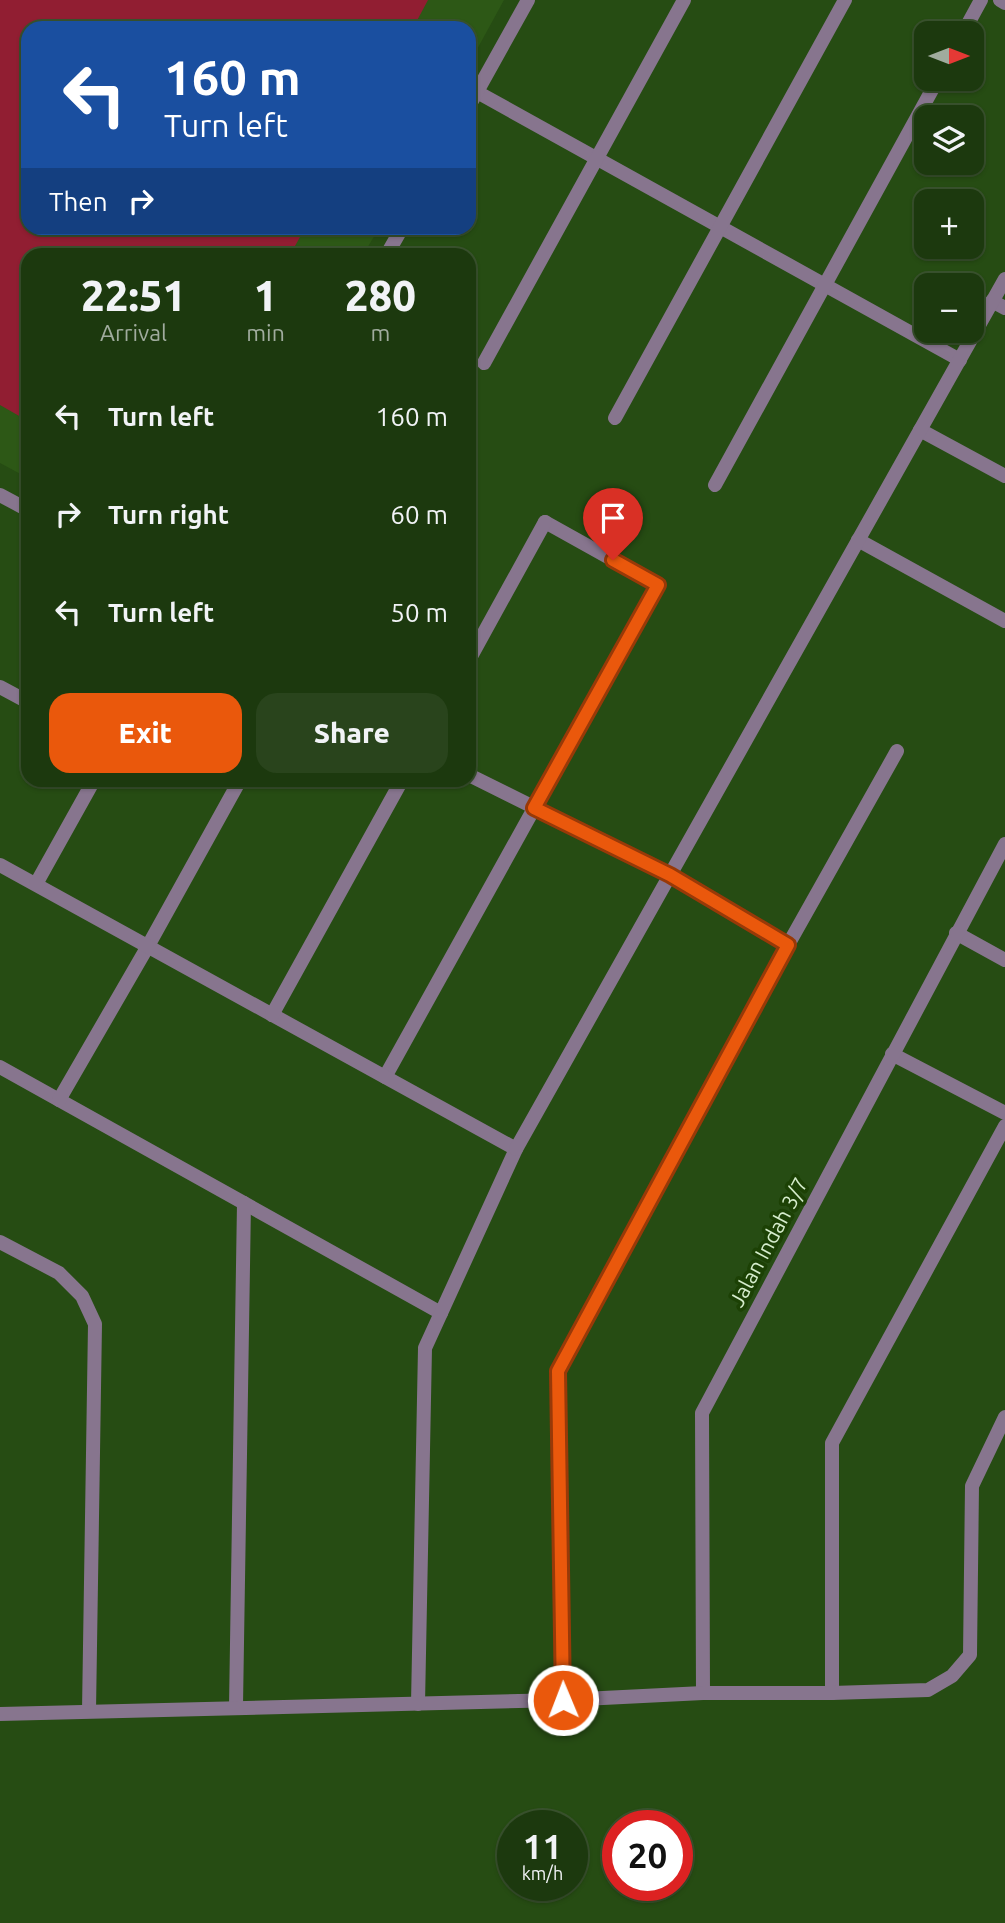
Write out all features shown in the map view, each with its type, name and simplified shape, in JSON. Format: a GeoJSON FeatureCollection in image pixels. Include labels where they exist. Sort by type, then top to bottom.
{"type":"FeatureCollection","features":[{"type":"Feature","properties":{"kind":"street"},"geometry":{"type":"LineString","coordinates":[[528,0],[477,92],[960,360]]}},
{"type":"Feature","properties":{"kind":"street"},"geometry":{"type":"LineString","coordinates":[[484,363],[684,0]]}},
{"type":"Feature","properties":{"kind":"street"},"geometry":{"type":"LineString","coordinates":[[615,418],[845,0]]}},
{"type":"Feature","properties":{"kind":"street"},"geometry":{"type":"LineString","coordinates":[[970,21],[981,0]]}},
{"type":"Feature","properties":{"kind":"street"},"geometry":{"type":"LineString","coordinates":[[1000,0],[1005,3]]}},
{"type":"Feature","properties":{"kind":"street"},"geometry":{"type":"LineString","coordinates":[[715,485],[931,91]]}},
{"type":"Feature","properties":{"kind":"street"},"geometry":{"type":"LineString","coordinates":[[418,1704],[425,1348],[516,1149],[960,360],[999,305],[1005,279]]}},
{"type":"Feature","properties":{"kind":"street"},"geometry":{"type":"LineString","coordinates":[[920,430],[1005,476]]}},
{"type":"Feature","properties":{"kind":"street"},"geometry":{"type":"LineString","coordinates":[[0,495],[21,506]]}},
{"type":"Feature","properties":{"kind":"street"},"geometry":{"type":"LineString","coordinates":[[385,1077],[658,585],[545,522],[476,647]]}},
{"type":"Feature","properties":{"kind":"street"},"geometry":{"type":"LineString","coordinates":[[858,540],[1005,621]]}},
{"type":"Feature","properties":{"kind":"street"},"geometry":{"type":"LineString","coordinates":[[0,687],[21,698]]}},
{"type":"Feature","properties":{"kind":"street"},"geometry":{"type":"LineString","coordinates":[[563,1700],[558,1371],[788,945],[897,751]]}},
{"type":"Feature","properties":{"kind":"street"},"geometry":{"type":"LineString","coordinates":[[476,779],[670,875],[788,945]]}},
{"type":"Feature","properties":{"kind":"street"},"geometry":{"type":"LineString","coordinates":[[36,884],[90,787]]}},
{"type":"Feature","properties":{"kind":"street"},"geometry":{"type":"LineString","coordinates":[[59,1100],[236,787]]}},
{"type":"Feature","properties":{"kind":"street"},"geometry":{"type":"LineString","coordinates":[[272,1014],[398,787]]}},
{"type":"Feature","properties":{"kind":"street","name":"Jalan Indah 3/7"},"geometry":{"type":"LineString","coordinates":[[703,1693],[702,1413],[1005,844]]}},
{"type":"Feature","properties":{"kind":"street"},"geometry":{"type":"LineString","coordinates":[[0,864],[516,1149]]}},
{"type":"Feature","properties":{"kind":"street"},"geometry":{"type":"LineString","coordinates":[[956,933],[1005,960]]}},
{"type":"Feature","properties":{"kind":"street"},"geometry":{"type":"LineString","coordinates":[[892,1054],[1005,1113]]}},
{"type":"Feature","properties":{"kind":"street"},"geometry":{"type":"LineString","coordinates":[[0,1068],[441,1313]]}},
{"type":"Feature","properties":{"kind":"street"},"geometry":{"type":"LineString","coordinates":[[832,1693],[832,1443],[1005,1126]]}},
{"type":"Feature","properties":{"kind":"street"},"geometry":{"type":"LineString","coordinates":[[236,1706],[244,1203]]}},
{"type":"Feature","properties":{"kind":"street"},"geometry":{"type":"LineString","coordinates":[[0,1242],[59,1273],[82,1296],[95,1324],[89,1711]]}},
{"type":"Feature","properties":{"kind":"street"},"geometry":{"type":"LineString","coordinates":[[0,1714],[236,1706],[563,1700],[703,1693],[928,1690],[952,1676],[970,1655],[972,1486],[1005,1417]]}},
{"type":"Feature","properties":{"kind":"shaded area"},"geometry":{"type":"Polygon","coordinates":[[[0,0],[504,0],[476,51],[476,21],[21,21],[21,235],[375,235],[367,248],[21,248],[21,474],[0,463],[0,0]]]}},
{"type":"Feature","properties":{"kind":"shaded area"},"geometry":{"type":"Polygon","coordinates":[[[0,0],[428,0],[417,21],[21,21],[21,235],[301,235],[294,248],[21,248],[21,417],[0,405],[0,0]]]}},
{"type":"Feature","properties":{"kind":"route"},"geometry":{"type":"LineString","coordinates":[[563,1700],[558,1371],[788,945],[670,875],[534,808],[658,585],[613,560]]}}]}
